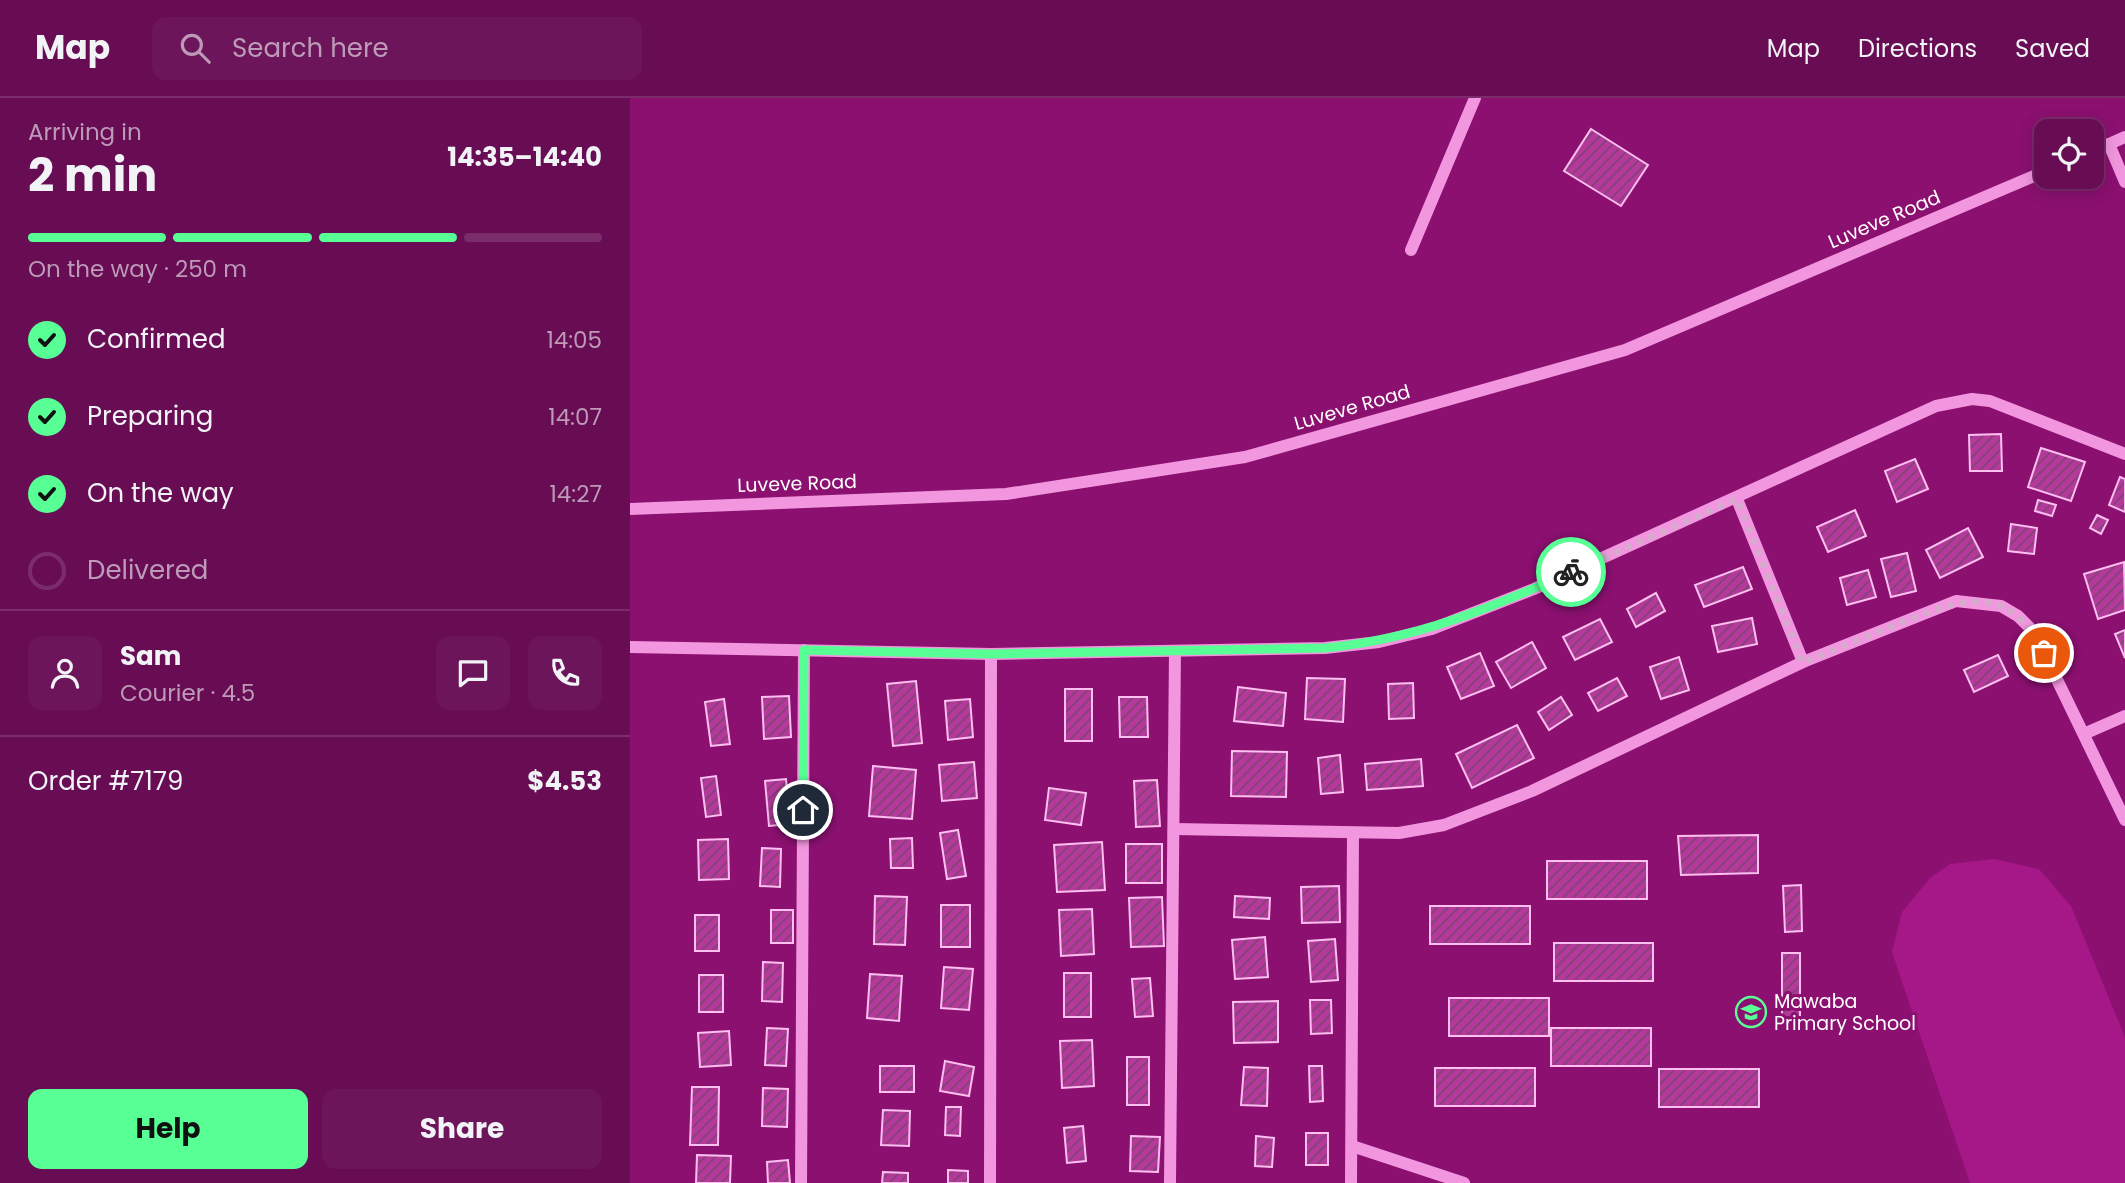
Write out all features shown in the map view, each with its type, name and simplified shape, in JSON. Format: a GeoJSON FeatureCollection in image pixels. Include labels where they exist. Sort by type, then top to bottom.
{"type":"FeatureCollection","features":[{"type":"Feature","properties":{"kind":"street"},"geometry":{"type":"LineString","coordinates":[[1411,250],[1475,98]]}},
{"type":"Feature","properties":{"kind":"street"},"geometry":{"type":"LineString","coordinates":[[2104,146],[2125,137]]}},
{"type":"Feature","properties":{"kind":"street"},"geometry":{"type":"LineString","coordinates":[[2109,144],[2125,182]]}},
{"type":"Feature","properties":{"kind":"street","name":"Luveve Road"},"geometry":{"type":"LineString","coordinates":[[630,509],[1006,494],[1245,457],[1625,350],[2034,176]]}},
{"type":"Feature","properties":{"kind":"street"},"geometry":{"type":"LineString","coordinates":[[630,647],[991,654],[1325,648],[1379,642],[1432,629],[1534,589],[1737,499],[1936,406],[1972,399],[2007,407],[2125,454]]}},
{"type":"Feature","properties":{"kind":"street"},"geometry":{"type":"LineString","coordinates":[[1737,499],[1803,663]]}},
{"type":"Feature","properties":{"kind":"street"},"geometry":{"type":"LineString","coordinates":[[1174,829],[1399,833],[1444,825],[1544,785],[1803,663],[1956,601],[2000,606],[2018,616],[2034,632],[2086,733],[2125,820]]}},
{"type":"Feature","properties":{"kind":"street"},"geometry":{"type":"LineString","coordinates":[[801,1183],[804,650]]}},
{"type":"Feature","properties":{"kind":"street"},"geometry":{"type":"LineString","coordinates":[[1170,1183],[1175,651]]}},
{"type":"Feature","properties":{"kind":"street"},"geometry":{"type":"LineString","coordinates":[[990,1183],[991,654]]}},
{"type":"Feature","properties":{"kind":"street"},"geometry":{"type":"LineString","coordinates":[[2086,733],[2125,716]]}},
{"type":"Feature","properties":{"kind":"street"},"geometry":{"type":"LineString","coordinates":[[1351,1183],[1353,833]]}},
{"type":"Feature","properties":{"kind":"street"},"geometry":{"type":"LineString","coordinates":[[1352,1146],[1464,1183]]}},
{"type":"Feature","properties":{"kind":"shaded area"},"geometry":{"type":"Polygon","coordinates":[[[1994,859],[2039,869],[2071,906],[2125,1037],[2125,1183],[1970,1183],[1892,952],[1902,912],[1930,878],[1950,864],[1994,859]]]}},
{"type":"Feature","properties":{"kind":"building"},"geometry":{"type":"Polygon","coordinates":[[[1591,129],[1648,165],[1621,206],[1564,171],[1591,129]]]}},
{"type":"Feature","properties":{"kind":"building"},"geometry":{"type":"Polygon","coordinates":[[[2001,434],[2002,471],[1970,471],[1969,435],[2001,434]]]}},
{"type":"Feature","properties":{"kind":"building"},"geometry":{"type":"Polygon","coordinates":[[[2041,448],[2085,462],[2071,501],[2028,487],[2041,448]]]}},
{"type":"Feature","properties":{"kind":"building"},"geometry":{"type":"Polygon","coordinates":[[[1915,459],[1928,489],[1897,502],[1885,471],[1915,459]]]}},
{"type":"Feature","properties":{"kind":"building"},"geometry":{"type":"Polygon","coordinates":[[[2120,477],[2125,479],[2125,512],[2109,505],[2120,477]]]}},
{"type":"Feature","properties":{"kind":"building"},"geometry":{"type":"Polygon","coordinates":[[[2038,500],[2056,505],[2052,516],[2035,511],[2038,500]]]}},
{"type":"Feature","properties":{"kind":"building"},"geometry":{"type":"Polygon","coordinates":[[[1855,510],[1866,536],[1828,552],[1817,527],[1855,510]]]}},
{"type":"Feature","properties":{"kind":"building"},"geometry":{"type":"Polygon","coordinates":[[[2097,515],[2108,520],[2101,534],[2090,528],[2097,515]]]}},
{"type":"Feature","properties":{"kind":"building"},"geometry":{"type":"Polygon","coordinates":[[[2011,524],[2037,528],[2034,554],[2008,551],[2011,524]]]}},
{"type":"Feature","properties":{"kind":"building"},"geometry":{"type":"Polygon","coordinates":[[[1968,528],[1983,557],[1940,578],[1926,550],[1968,528]]]}},
{"type":"Feature","properties":{"kind":"building"},"geometry":{"type":"Polygon","coordinates":[[[1907,553],[1916,591],[1891,597],[1881,559],[1907,553]]]}},
{"type":"Feature","properties":{"kind":"building"},"geometry":{"type":"Polygon","coordinates":[[[2124,562],[2125,610],[2098,619],[2084,574],[2124,562]]]}},
{"type":"Feature","properties":{"kind":"building"},"geometry":{"type":"Polygon","coordinates":[[[1743,567],[1752,589],[1704,607],[1695,585],[1743,567]]]}},
{"type":"Feature","properties":{"kind":"building"},"geometry":{"type":"Polygon","coordinates":[[[1868,570],[1876,597],[1847,605],[1840,578],[1868,570]]]}},
{"type":"Feature","properties":{"kind":"building"},"geometry":{"type":"Polygon","coordinates":[[[1656,593],[1665,611],[1636,627],[1627,609],[1656,593]]]}},
{"type":"Feature","properties":{"kind":"building"},"geometry":{"type":"Polygon","coordinates":[[[1752,618],[1757,644],[1718,652],[1712,626],[1752,618]]]}},
{"type":"Feature","properties":{"kind":"building"},"geometry":{"type":"Polygon","coordinates":[[[1600,619],[1612,642],[1575,660],[1563,637],[1600,619]]]}},
{"type":"Feature","properties":{"kind":"building"},"geometry":{"type":"Polygon","coordinates":[[[2125,630],[2125,658],[2115,634],[2125,630]]]}},
{"type":"Feature","properties":{"kind":"building"},"geometry":{"type":"Polygon","coordinates":[[[1532,642],[1546,668],[1511,688],[1496,662],[1532,642]]]}},
{"type":"Feature","properties":{"kind":"building"},"geometry":{"type":"Polygon","coordinates":[[[1480,653],[1494,686],[1461,699],[1447,667],[1480,653]]]}},
{"type":"Feature","properties":{"kind":"building"},"geometry":{"type":"Polygon","coordinates":[[[1998,655],[2008,676],[1974,692],[1964,670],[1998,655]]]}},
{"type":"Feature","properties":{"kind":"building"},"geometry":{"type":"Polygon","coordinates":[[[1679,657],[1689,690],[1661,699],[1650,667],[1679,657]]]}},
{"type":"Feature","properties":{"kind":"building"},"geometry":{"type":"Polygon","coordinates":[[[1307,678],[1345,679],[1343,722],[1305,719],[1307,678]]]}},
{"type":"Feature","properties":{"kind":"building"},"geometry":{"type":"Polygon","coordinates":[[[1617,678],[1627,696],[1598,711],[1588,693],[1617,678]]]}},
{"type":"Feature","properties":{"kind":"building"},"geometry":{"type":"Polygon","coordinates":[[[916,681],[922,743],[893,746],[887,684],[916,681]]]}},
{"type":"Feature","properties":{"kind":"building"},"geometry":{"type":"Polygon","coordinates":[[[1413,683],[1414,718],[1389,719],[1388,684],[1413,683]]]}},
{"type":"Feature","properties":{"kind":"building"},"geometry":{"type":"Polygon","coordinates":[[[1238,687],[1286,693],[1283,726],[1234,721],[1238,687]]]}},
{"type":"Feature","properties":{"kind":"building"},"geometry":{"type":"Polygon","coordinates":[[[1065,689],[1092,689],[1092,741],[1065,741],[1065,689]]]}},
{"type":"Feature","properties":{"kind":"building"},"geometry":{"type":"Polygon","coordinates":[[[789,696],[791,737],[764,739],[762,697],[789,696]]]}},
{"type":"Feature","properties":{"kind":"building"},"geometry":{"type":"Polygon","coordinates":[[[1119,697],[1147,697],[1148,737],[1120,737],[1119,697]]]}},
{"type":"Feature","properties":{"kind":"building"},"geometry":{"type":"Polygon","coordinates":[[[1561,697],[1572,715],[1549,730],[1538,712],[1561,697]]]}},
{"type":"Feature","properties":{"kind":"building"},"geometry":{"type":"Polygon","coordinates":[[[724,699],[730,744],[711,746],[705,702],[724,699]]]}},
{"type":"Feature","properties":{"kind":"building"},"geometry":{"type":"Polygon","coordinates":[[[970,699],[973,737],[948,740],[945,701],[970,699]]]}},
{"type":"Feature","properties":{"kind":"building"},"geometry":{"type":"Polygon","coordinates":[[[1517,725],[1534,758],[1472,788],[1456,754],[1517,725]]]}},
{"type":"Feature","properties":{"kind":"building"},"geometry":{"type":"Polygon","coordinates":[[[1232,751],[1287,752],[1286,797],[1231,796],[1232,751]]]}},
{"type":"Feature","properties":{"kind":"building"},"geometry":{"type":"Polygon","coordinates":[[[1340,755],[1343,792],[1321,794],[1318,758],[1340,755]]]}},
{"type":"Feature","properties":{"kind":"building"},"geometry":{"type":"Polygon","coordinates":[[[1421,759],[1423,786],[1367,790],[1365,764],[1421,759]]]}},
{"type":"Feature","properties":{"kind":"building"},"geometry":{"type":"Polygon","coordinates":[[[974,762],[977,798],[942,801],[939,765],[974,762]]]}},
{"type":"Feature","properties":{"kind":"building"},"geometry":{"type":"Polygon","coordinates":[[[873,766],[916,770],[912,819],[869,816],[873,766]]]}},
{"type":"Feature","properties":{"kind":"building"},"geometry":{"type":"Polygon","coordinates":[[[716,776],[721,815],[706,817],[701,778],[716,776]]]}},
{"type":"Feature","properties":{"kind":"building"},"geometry":{"type":"Polygon","coordinates":[[[786,779],[790,824],[769,826],[765,781],[786,779]]]}},
{"type":"Feature","properties":{"kind":"building"},"geometry":{"type":"Polygon","coordinates":[[[1157,780],[1160,826],[1136,827],[1134,781],[1157,780]]]}},
{"type":"Feature","properties":{"kind":"building"},"geometry":{"type":"Polygon","coordinates":[[[1049,788],[1086,793],[1081,825],[1045,820],[1049,788]]]}},
{"type":"Feature","properties":{"kind":"building"},"geometry":{"type":"Polygon","coordinates":[[[958,830],[966,876],[947,879],[940,833],[958,830]]]}},
{"type":"Feature","properties":{"kind":"building"},"geometry":{"type":"Polygon","coordinates":[[[1758,835],[1758,873],[1681,875],[1678,836],[1758,835]]]}},
{"type":"Feature","properties":{"kind":"building"},"geometry":{"type":"Polygon","coordinates":[[[912,838],[913,868],[891,868],[890,839],[912,838]]]}},
{"type":"Feature","properties":{"kind":"building"},"geometry":{"type":"Polygon","coordinates":[[[728,839],[729,879],[699,880],[698,840],[728,839]]]}},
{"type":"Feature","properties":{"kind":"building"},"geometry":{"type":"Polygon","coordinates":[[[1102,842],[1105,890],[1057,892],[1054,845],[1102,842]]]}},
{"type":"Feature","properties":{"kind":"building"},"geometry":{"type":"Polygon","coordinates":[[[1126,844],[1162,844],[1162,883],[1126,883],[1126,844]]]}},
{"type":"Feature","properties":{"kind":"building"},"geometry":{"type":"Polygon","coordinates":[[[762,848],[781,849],[780,887],[760,886],[762,848]]]}},
{"type":"Feature","properties":{"kind":"building"},"geometry":{"type":"Polygon","coordinates":[[[1547,861],[1647,861],[1647,899],[1547,899],[1547,861]]]}},
{"type":"Feature","properties":{"kind":"building"},"geometry":{"type":"Polygon","coordinates":[[[1801,885],[1802,931],[1785,932],[1783,886],[1801,885]]]}},
{"type":"Feature","properties":{"kind":"building"},"geometry":{"type":"Polygon","coordinates":[[[1339,886],[1340,922],[1302,923],[1301,887],[1339,886]]]}},
{"type":"Feature","properties":{"kind":"building"},"geometry":{"type":"Polygon","coordinates":[[[875,896],[907,897],[905,945],[874,944],[875,896]]]}},
{"type":"Feature","properties":{"kind":"building"},"geometry":{"type":"Polygon","coordinates":[[[1235,896],[1270,898],[1269,919],[1234,917],[1235,896]]]}},
{"type":"Feature","properties":{"kind":"building"},"geometry":{"type":"Polygon","coordinates":[[[1162,897],[1164,946],[1131,947],[1129,898],[1162,897]]]}},
{"type":"Feature","properties":{"kind":"building"},"geometry":{"type":"Polygon","coordinates":[[[941,905],[970,905],[970,947],[941,947],[941,905]]]}},
{"type":"Feature","properties":{"kind":"building"},"geometry":{"type":"Polygon","coordinates":[[[1430,906],[1530,906],[1530,944],[1430,944],[1430,906]]]}},
{"type":"Feature","properties":{"kind":"building"},"geometry":{"type":"Polygon","coordinates":[[[1092,909],[1094,954],[1061,956],[1059,910],[1092,909]]]}},
{"type":"Feature","properties":{"kind":"building"},"geometry":{"type":"Polygon","coordinates":[[[771,910],[793,910],[793,943],[771,943],[771,910]]]}},
{"type":"Feature","properties":{"kind":"building"},"geometry":{"type":"Polygon","coordinates":[[[695,915],[719,915],[719,951],[695,951],[695,915]]]}},
{"type":"Feature","properties":{"kind":"building"},"geometry":{"type":"Polygon","coordinates":[[[1265,937],[1268,977],[1235,979],[1232,940],[1265,937]]]}},
{"type":"Feature","properties":{"kind":"building"},"geometry":{"type":"Polygon","coordinates":[[[1335,939],[1338,980],[1311,982],[1308,941],[1335,939]]]}},
{"type":"Feature","properties":{"kind":"building"},"geometry":{"type":"Polygon","coordinates":[[[1554,943],[1653,943],[1653,981],[1554,981],[1554,943]]]}},
{"type":"Feature","properties":{"kind":"building"},"geometry":{"type":"Polygon","coordinates":[[[1782,953],[1800,953],[1800,1025],[1782,1025],[1782,953]]]}},
{"type":"Feature","properties":{"kind":"building"},"geometry":{"type":"Polygon","coordinates":[[[763,962],[783,963],[782,1002],[762,1001],[763,962]]]}},
{"type":"Feature","properties":{"kind":"building"},"geometry":{"type":"Polygon","coordinates":[[[944,967],[973,969],[969,1010],[941,1008],[944,967]]]}},
{"type":"Feature","properties":{"kind":"building"},"geometry":{"type":"Polygon","coordinates":[[[1064,973],[1091,973],[1091,1017],[1064,1017],[1064,973]]]}},
{"type":"Feature","properties":{"kind":"building"},"geometry":{"type":"Polygon","coordinates":[[[870,974],[902,976],[899,1021],[867,1018],[870,974]]]}},
{"type":"Feature","properties":{"kind":"building"},"geometry":{"type":"Polygon","coordinates":[[[699,975],[723,975],[723,1012],[699,1012],[699,975]]]}},
{"type":"Feature","properties":{"kind":"building"},"geometry":{"type":"Polygon","coordinates":[[[1150,978],[1153,1016],[1135,1017],[1132,979],[1150,978]]]}},
{"type":"Feature","properties":{"kind":"building"},"geometry":{"type":"Polygon","coordinates":[[[1449,998],[1549,998],[1549,1036],[1449,1036],[1449,998]]]}},
{"type":"Feature","properties":{"kind":"building"},"geometry":{"type":"Polygon","coordinates":[[[1310,1000],[1331,1000],[1332,1033],[1311,1034],[1310,1000]]]}},
{"type":"Feature","properties":{"kind":"building"},"geometry":{"type":"Polygon","coordinates":[[[1278,1001],[1278,1042],[1234,1043],[1233,1002],[1278,1001]]]}},
{"type":"Feature","properties":{"kind":"building"},"geometry":{"type":"Polygon","coordinates":[[[767,1028],[788,1029],[786,1066],[765,1065],[767,1028]]]}},
{"type":"Feature","properties":{"kind":"building"},"geometry":{"type":"Polygon","coordinates":[[[1551,1028],[1651,1028],[1651,1066],[1551,1066],[1551,1028]]]}},
{"type":"Feature","properties":{"kind":"building"},"geometry":{"type":"Polygon","coordinates":[[[729,1031],[731,1065],[700,1067],[698,1033],[729,1031]]]}},
{"type":"Feature","properties":{"kind":"building"},"geometry":{"type":"Polygon","coordinates":[[[1092,1040],[1094,1086],[1062,1088],[1060,1041],[1092,1040]]]}},
{"type":"Feature","properties":{"kind":"building"},"geometry":{"type":"Polygon","coordinates":[[[1127,1057],[1149,1057],[1149,1105],[1127,1105],[1127,1057]]]}},
{"type":"Feature","properties":{"kind":"building"},"geometry":{"type":"Polygon","coordinates":[[[945,1061],[974,1067],[969,1096],[940,1091],[945,1061]]]}},
{"type":"Feature","properties":{"kind":"building"},"geometry":{"type":"Polygon","coordinates":[[[880,1066],[914,1066],[914,1092],[880,1092],[880,1066]]]}},
{"type":"Feature","properties":{"kind":"building"},"geometry":{"type":"Polygon","coordinates":[[[1309,1066],[1322,1066],[1323,1101],[1310,1102],[1309,1066]]]}},
{"type":"Feature","properties":{"kind":"building"},"geometry":{"type":"Polygon","coordinates":[[[1244,1067],[1268,1068],[1267,1106],[1241,1105],[1244,1067]]]}},
{"type":"Feature","properties":{"kind":"building"},"geometry":{"type":"Polygon","coordinates":[[[1435,1068],[1535,1068],[1535,1106],[1435,1106],[1435,1068]]]}},
{"type":"Feature","properties":{"kind":"building"},"geometry":{"type":"Polygon","coordinates":[[[1659,1069],[1759,1069],[1759,1107],[1659,1107],[1659,1069]]]}},
{"type":"Feature","properties":{"kind":"building"},"geometry":{"type":"Polygon","coordinates":[[[692,1087],[719,1087],[718,1145],[690,1145],[692,1087]]]}},
{"type":"Feature","properties":{"kind":"building"},"geometry":{"type":"Polygon","coordinates":[[[763,1088],[788,1089],[787,1127],[762,1126],[763,1088]]]}},
{"type":"Feature","properties":{"kind":"building"},"geometry":{"type":"Polygon","coordinates":[[[946,1107],[961,1107],[960,1136],[945,1135],[946,1107]]]}},
{"type":"Feature","properties":{"kind":"building"},"geometry":{"type":"Polygon","coordinates":[[[883,1110],[910,1111],[909,1146],[881,1145],[883,1110]]]}},
{"type":"Feature","properties":{"kind":"building"},"geometry":{"type":"Polygon","coordinates":[[[1083,1126],[1086,1161],[1067,1163],[1064,1128],[1083,1126]]]}},
{"type":"Feature","properties":{"kind":"building"},"geometry":{"type":"Polygon","coordinates":[[[1306,1133],[1328,1133],[1328,1165],[1306,1165],[1306,1133]]]}},
{"type":"Feature","properties":{"kind":"building"},"geometry":{"type":"Polygon","coordinates":[[[1131,1136],[1160,1137],[1158,1172],[1130,1171],[1131,1136]]]}},
{"type":"Feature","properties":{"kind":"building"},"geometry":{"type":"Polygon","coordinates":[[[1256,1136],[1274,1138],[1272,1167],[1255,1166],[1256,1136]]]}},
{"type":"Feature","properties":{"kind":"building"},"geometry":{"type":"Polygon","coordinates":[[[697,1155],[731,1156],[730,1183],[696,1183],[697,1155]]]}},
{"type":"Feature","properties":{"kind":"building"},"geometry":{"type":"Polygon","coordinates":[[[788,1160],[790,1183],[768,1183],[767,1162],[788,1160]]]}},
{"type":"Feature","properties":{"kind":"building"},"geometry":{"type":"Polygon","coordinates":[[[948,1170],[968,1171],[968,1183],[948,1183],[948,1170]]]}},
{"type":"Feature","properties":{"kind":"building"},"geometry":{"type":"Polygon","coordinates":[[[883,1172],[908,1173],[908,1183],[882,1183],[883,1172]]]}},
{"type":"Feature","properties":{"kind":"way so far"},"geometry":{"type":"LineString","coordinates":[[1571,572],[1737,499],[1803,663],[1956,601],[2000,606],[2018,616],[2034,632],[2044,653]]}},
{"type":"Feature","properties":{"kind":"place","name":"Mawaba Primary School"},"geometry":{"type":"Point","coordinates":[1751,1012]}},
{"type":"Feature","properties":{"kind":"route"},"geometry":{"type":"LineString","coordinates":[[803,810],[804,650],[991,654],[1325,648],[1379,642],[1432,629],[1571,572]]}}]}
